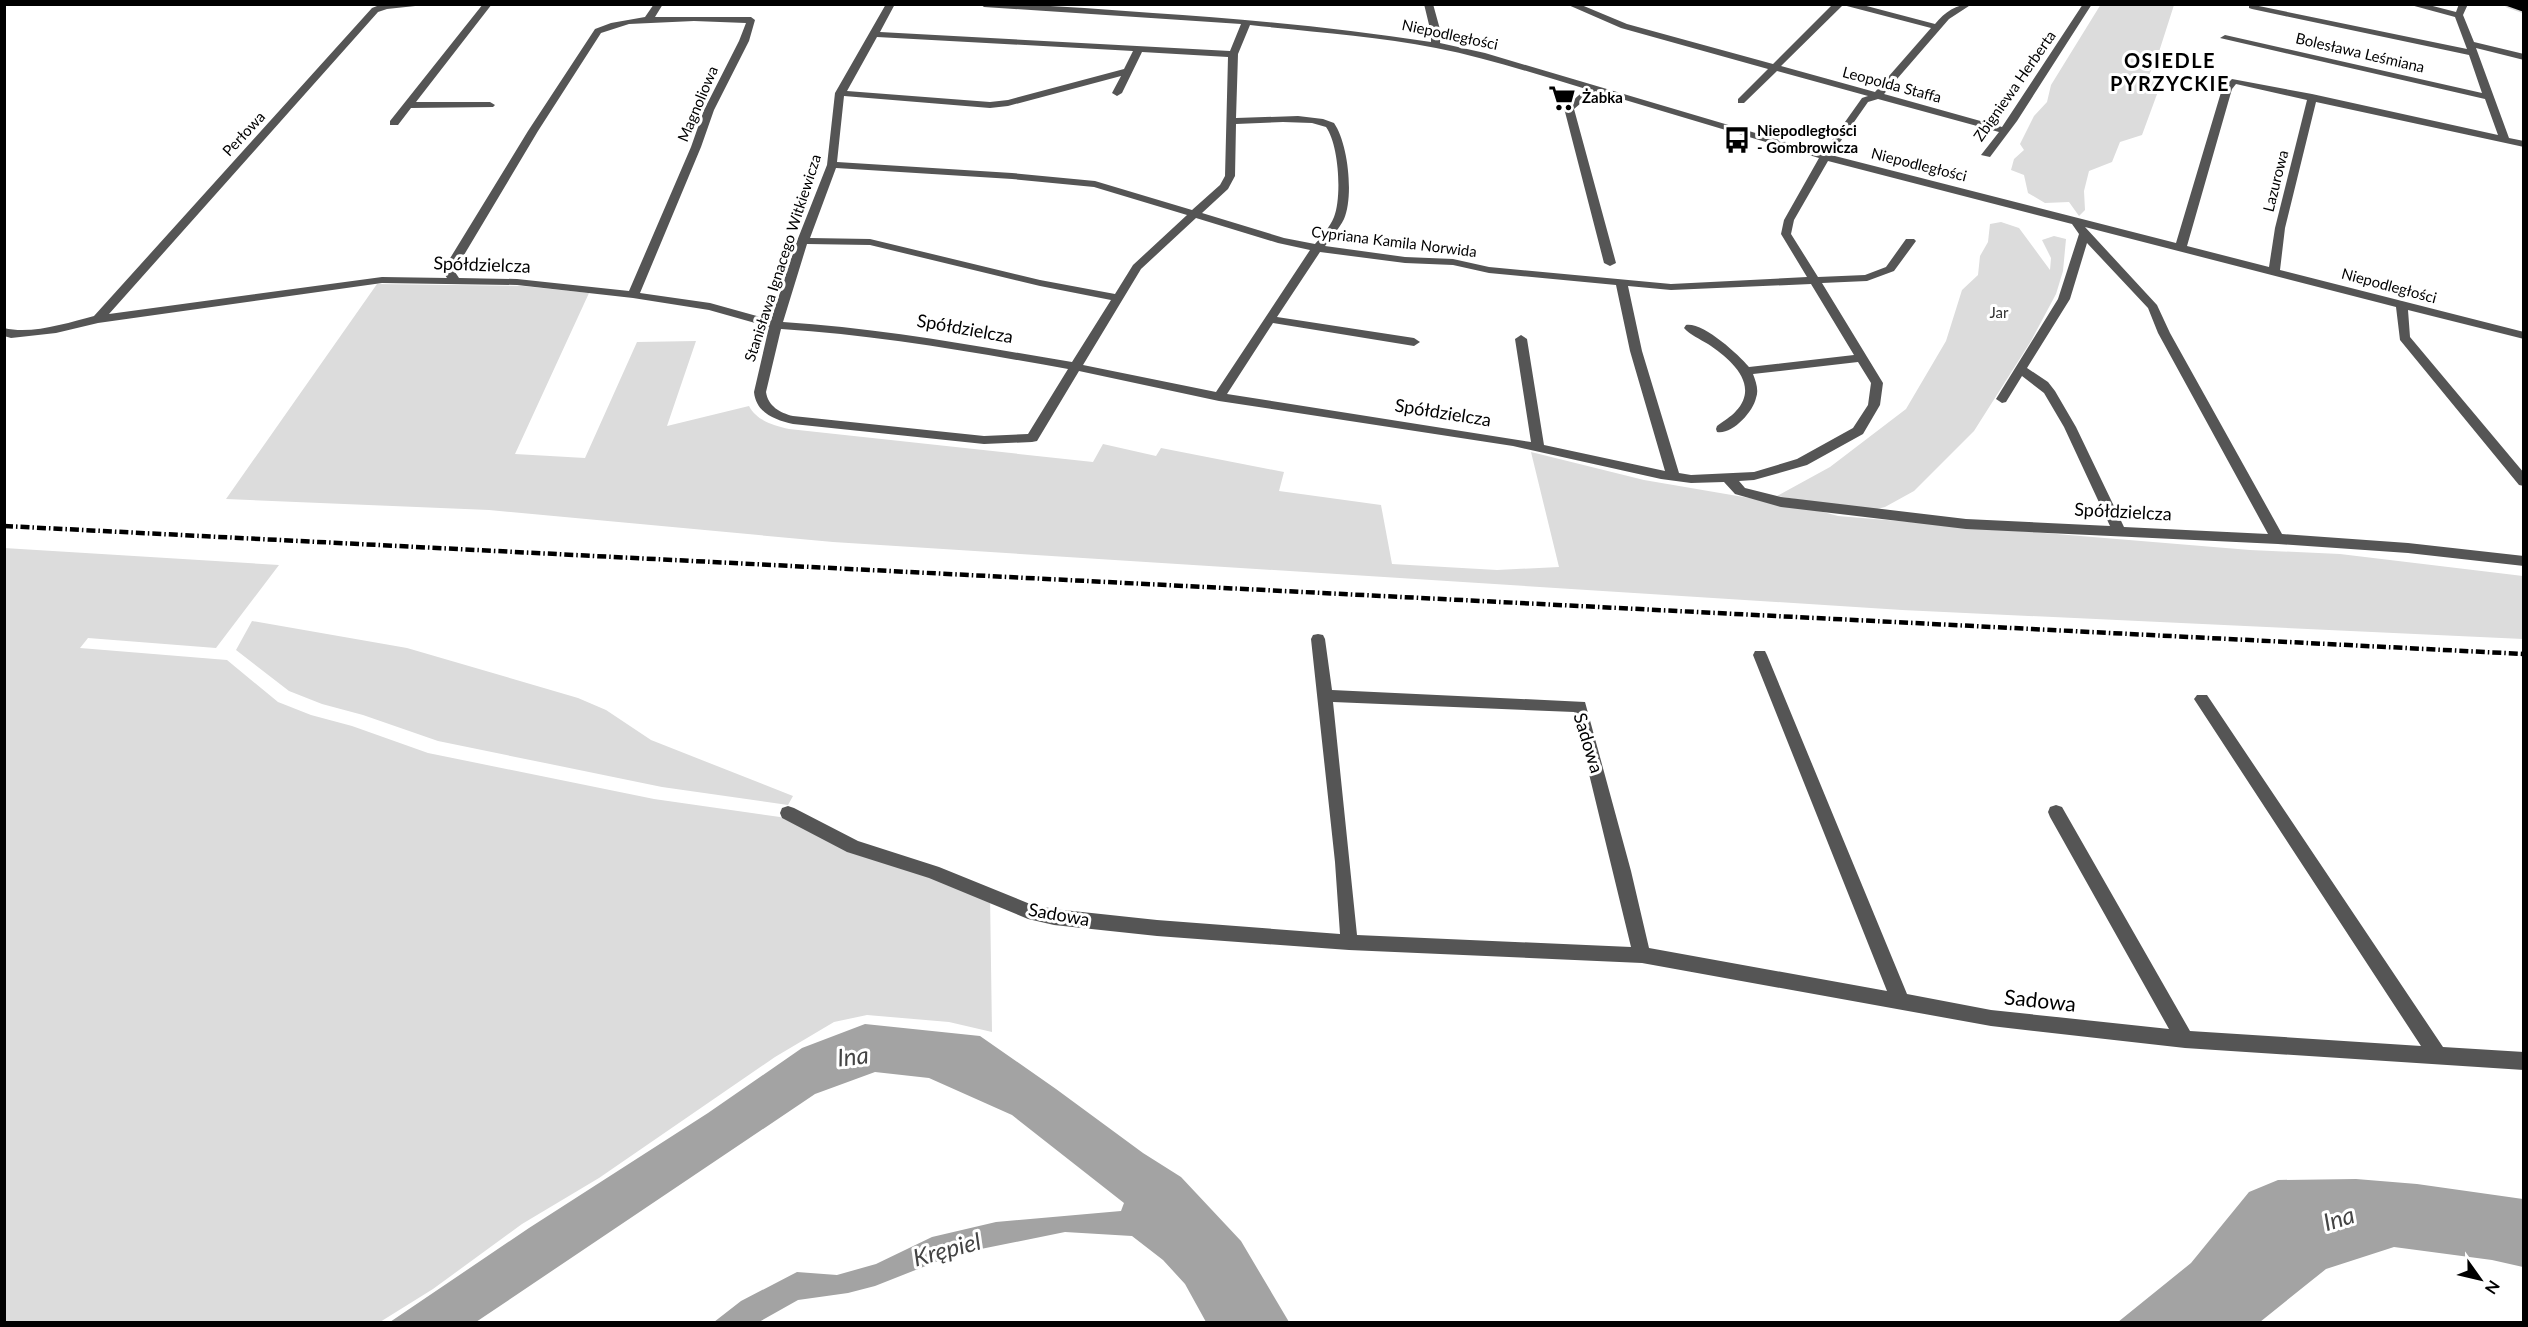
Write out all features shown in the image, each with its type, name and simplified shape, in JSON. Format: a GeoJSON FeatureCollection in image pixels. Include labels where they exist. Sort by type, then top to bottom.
{"type":"FeatureCollection","features":[{"type":"Feature","properties":{"kind":"main road"},"geometry":{"type":"LineString","coordinates":[[2510,4],[2523,9]]}},
{"type":"Feature","properties":{"kind":"street","name":"Perłowa"},"geometry":{"type":"LineString","coordinates":[[98,319],[375,10],[386,6],[430,4]]}},
{"type":"Feature","properties":{"kind":"street"},"geometry":{"type":"LineString","coordinates":[[394,123],[488,4]]}},
{"type":"Feature","properties":{"kind":"street"},"geometry":{"type":"LineString","coordinates":[[648,20],[659,4]]}},
{"type":"Feature","properties":{"kind":"street","name":"Stanisława Ignacego Witkiewicza"},"geometry":{"type":"LineString","coordinates":[[891,4],[840,93],[832,165],[803,241],[776,325],[760,392],[761,401],[776,416],[830,425],[984,440],[1032,438],[1077,367]]}},
{"type":"Feature","properties":{"kind":"street","name":"Niepodległości"},"geometry":{"type":"LineString","coordinates":[[984,4],[1148,8],[1247,22],[1362,33],[1482,55],[1825,157],[2523,336]]}},
{"type":"Feature","properties":{"kind":"street"},"geometry":{"type":"LineString","coordinates":[[1428,4],[1436,33],[1435,45]]}},
{"type":"Feature","properties":{"kind":"street","name":"Leopolda Staffa"},"geometry":{"type":"LineString","coordinates":[[1570,4],[1624,26],[2003,130]]}},
{"type":"Feature","properties":{"kind":"street"},"geometry":{"type":"LineString","coordinates":[[1741,101],[1839,4]]}},
{"type":"Feature","properties":{"kind":"street"},"geometry":{"type":"LineString","coordinates":[[1847,4],[1936,27]]}},
{"type":"Feature","properties":{"kind":"street"},"geometry":{"type":"LineString","coordinates":[[1748,371],[1863,358],[1786,234],[1789,219],[1825,157],[1865,100],[1877,96],[1936,27],[1957,9],[1968,4]]}},
{"type":"Feature","properties":{"kind":"street","name":"Zbigniewa Herberta"},"geometry":{"type":"LineString","coordinates":[[1986,154],[2012,121],[2088,4]]}},
{"type":"Feature","properties":{"kind":"street"},"geometry":{"type":"LineString","coordinates":[[2410,4],[2459,15]]}},
{"type":"Feature","properties":{"kind":"street"},"geometry":{"type":"LineString","coordinates":[[2464,4],[2459,15],[2504,139]]}},
{"type":"Feature","properties":{"kind":"street"},"geometry":{"type":"LineString","coordinates":[[2252,6],[2523,57]]}},
{"type":"Feature","properties":{"kind":"street","name":"Magnoliowa"},"geometry":{"type":"LineString","coordinates":[[455,281],[449,272],[454,260],[598,31],[615,23],[648,20],[751,20],[744,41],[709,110],[696,147],[633,295]]}},
{"type":"Feature","properties":{"kind":"street"},"geometry":{"type":"LineString","coordinates":[[1077,367],[1137,267],[1219,193],[1230,176],[1233,54],[1247,22]]}},
{"type":"Feature","properties":{"kind":"street"},"geometry":{"type":"LineString","coordinates":[[873,34],[1233,54]]}},
{"type":"Feature","properties":{"kind":"street","name":"Bolesława Leśmiana"},"geometry":{"type":"LineString","coordinates":[[2225,38],[2488,97]]}},
{"type":"Feature","properties":{"kind":"street"},"geometry":{"type":"LineString","coordinates":[[1117,93],[1139,48]]}},
{"type":"Feature","properties":{"kind":"street"},"geometry":{"type":"LineString","coordinates":[[840,93],[990,105],[1008,103],[1127,71]]}},
{"type":"Feature","properties":{"kind":"street"},"geometry":{"type":"LineString","coordinates":[[2181,247],[2230,84],[2235,81],[2523,144]]}},
{"type":"Feature","properties":{"kind":"street"},"geometry":{"type":"LineString","coordinates":[[1593,88],[1569,108],[1610,263]]}},
{"type":"Feature","properties":{"kind":"street","name":"Lazurowa"},"geometry":{"type":"LineString","coordinates":[[2274,272],[2280,228],[2312,97]]}},
{"type":"Feature","properties":{"kind":"street"},"geometry":{"type":"LineString","coordinates":[[408,105],[490,105]]}},
{"type":"Feature","properties":{"kind":"street"},"geometry":{"type":"LineString","coordinates":[[1219,397],[1315,249],[1338,219],[1344,202],[1338,136],[1331,126],[1322,122],[1304,120],[1230,121]]}},
{"type":"Feature","properties":{"kind":"street","name":"Cypriana Kamila Norwida"},"geometry":{"type":"LineString","coordinates":[[832,165],[1012,176],[1095,184],[1282,242],[1315,249],[1405,260],[1453,261],[1489,270],[1671,287],[1867,278],[1890,269],[1910,241]]}},
{"type":"Feature","properties":{"kind":"street"},"geometry":{"type":"LineString","coordinates":[[2076,221],[2084,234],[2153,307],[2164,333],[2278,539]]}},
{"type":"Feature","properties":{"kind":"street"},"geometry":{"type":"LineString","coordinates":[[2002,399],[2064,299],[2084,234]]}},
{"type":"Feature","properties":{"kind":"street"},"geometry":{"type":"LineString","coordinates":[[803,241],[870,242],[1041,283],[1120,298]]}},
{"type":"Feature","properties":{"kind":"street","name":"Spółdzielcza"},"geometry":{"type":"LineString","coordinates":[[4,331],[11,333],[56,329],[98,319],[382,280],[517,282],[633,295],[710,307],[776,325],[843,329],[929,341],[1077,367],[1219,397],[1538,447],[1673,476],[1729,479],[1754,476],[1793,466],[1858,431],[1869,417],[1878,394],[1878,383],[1863,358]]}},
{"type":"Feature","properties":{"kind":"street"},"geometry":{"type":"LineString","coordinates":[[1622,282],[1636,351],[1673,476]]}},
{"type":"Feature","properties":{"kind":"street"},"geometry":{"type":"LineString","coordinates":[[2402,305],[2404,337],[2523,482]]}},
{"type":"Feature","properties":{"kind":"street"},"geometry":{"type":"LineString","coordinates":[[1269,319],[1414,342]]}},
{"type":"Feature","properties":{"kind":"street"},"geometry":{"type":"LineString","coordinates":[[1690,328],[1718,343],[1748,371],[1751,395],[1746,409],[1722,429]]}},
{"type":"Feature","properties":{"kind":"street"},"geometry":{"type":"LineString","coordinates":[[1521,339],[1538,447]]}},
{"type":"Feature","properties":{"kind":"street"},"geometry":{"type":"LineString","coordinates":[[2020,369],[2049,391],[2070,427],[2119,530]]}},
{"type":"Feature","properties":{"kind":"street","name":"Spółdzielcza"},"geometry":{"type":"LineString","coordinates":[[1729,479],[1740,491],[1761,498],[1852,512],[1966,524],[2278,539],[2409,548],[2523,561]]}},
{"type":"Feature","properties":{"kind":"street"},"geometry":{"type":"LineString","coordinates":[[1318,639],[1343,862],[1349,942]]}},
{"type":"Feature","properties":{"kind":"street"},"geometry":{"type":"LineString","coordinates":[[1760,656],[1901,1003]]}},
{"type":"Feature","properties":{"kind":"street","name":"Sadowa"},"geometry":{"type":"LineString","coordinates":[[1325,696],[1580,706],[1623,871],[1642,955]]}},
{"type":"Feature","properties":{"kind":"street"},"geometry":{"type":"LineString","coordinates":[[2202,699],[2438,1055]]}},
{"type":"Feature","properties":{"kind":"street"},"geometry":{"type":"LineString","coordinates":[[2055,812],[2185,1039]]}},
{"type":"Feature","properties":{"kind":"street","name":"Sadowa"},"geometry":{"type":"LineString","coordinates":[[788,813],[854,847],[933,872],[1028,911],[1054,917],[1156,928],[1349,942],[1642,955],[1991,1018],[2185,1039],[2523,1061]]}},
{"type":"Feature","properties":{"kind":"green space"},"geometry":{"type":"Polygon","coordinates":[[[2101,4],[2174,5],[2157,58],[2148,77],[2160,86],[2142,135],[2120,142],[2112,162],[2089,171],[2084,191],[2085,210],[2079,216],[2069,202],[2045,203],[2028,193],[2024,175],[2011,170],[2014,159],[2024,150],[2020,144],[2034,116],[2047,102],[2051,85],[2101,4]]]}},
{"type":"Feature","properties":{"kind":"green space","name":"Jar"},"geometry":{"type":"Polygon","coordinates":[[[2001,222],[2019,228],[2050,270],[2051,258],[2042,240],[2054,236],[2066,239],[2063,271],[2056,294],[2031,341],[1974,431],[1914,491],[1885,507],[1869,511],[1777,496],[1830,467],[1906,409],[1946,341],[1962,290],[1978,275],[1980,256],[1988,242],[1990,224],[2001,222]]]}},
{"type":"Feature","properties":{"kind":"green space"},"geometry":{"type":"Polygon","coordinates":[[[377,284],[523,286],[589,293],[515,454],[585,458],[637,342],[696,341],[667,426],[749,406],[761,419],[789,429],[1093,462],[1103,444],[1156,456],[1161,448],[1284,472],[1279,491],[1381,505],[1392,564],[1497,570],[1559,567],[1531,452],[1644,480],[1808,508],[1838,516],[2250,550],[2340,554],[2523,576],[2523,639],[1902,610],[833,542],[489,510],[226,499],[377,284]]]}},
{"type":"Feature","properties":{"kind":"green space"},"geometry":{"type":"Polygon","coordinates":[[[4,548],[279,565],[216,648],[88,638],[80,648],[227,660],[278,702],[428,753],[654,799],[780,817],[848,850],[990,895],[992,1032],[949,1022],[867,1015],[834,1022],[775,1057],[599,1178],[522,1224],[433,1289],[380,1322],[5,1322],[4,548]]]}},
{"type":"Feature","properties":{"kind":"green space"},"geometry":{"type":"Polygon","coordinates":[[[252,621],[407,648],[578,698],[606,710],[651,740],[793,796],[788,805],[662,787],[438,741],[363,715],[322,704],[289,691],[236,650],[252,621]]]}},
{"type":"Feature","properties":{"kind":"water"},"geometry":{"type":"Polygon","coordinates":[[[865,1024],[980,1036],[1056,1089],[1143,1153],[1181,1177],[1241,1241],[1289,1322],[1206,1322],[1185,1284],[1163,1260],[1132,1236],[1065,1232],[956,1254],[875,1286],[848,1293],[798,1300],[759,1322],[714,1322],[741,1301],[797,1272],[837,1275],[876,1264],[932,1237],[996,1222],[1121,1211],[1124,1203],[1012,1115],[929,1078],[875,1072],[815,1094],[476,1322],[390,1322],[529,1228],[708,1113],[802,1048],[865,1024]]]}},
{"type":"Feature","properties":{"kind":"water","name":"Ina"},"geometry":{"type":"Polygon","coordinates":[[[2356,1179],[2417,1184],[2523,1199],[2523,1267],[2492,1260],[2394,1247],[2326,1269],[2260,1322],[2118,1322],[2191,1263],[2249,1192],[2278,1180],[2356,1179]]]}},
{"type":"Feature","properties":{"kind":"railway"},"geometry":{"type":"LineString","coordinates":[[4,526],[2524,654]]}},
{"type":"Feature","properties":{"kind":"place","name":"Żabka"},"geometry":{"type":"Point","coordinates":[1562,98]}},
{"type":"Feature","properties":{"kind":"place","name":"Niepodległości - Gombrowicza"},"geometry":{"type":"Point","coordinates":[1737,140]}},
{"type":"Feature","properties":{"kind":"district","name":"OSIEDLE PYRZYCKIE"},"geometry":{"type":"Point","coordinates":[2170,72]}},
{"type":"Feature","properties":{"kind":"water label","name":"Krępiel"},"geometry":{"type":"Point","coordinates":[947,1250]}}]}
